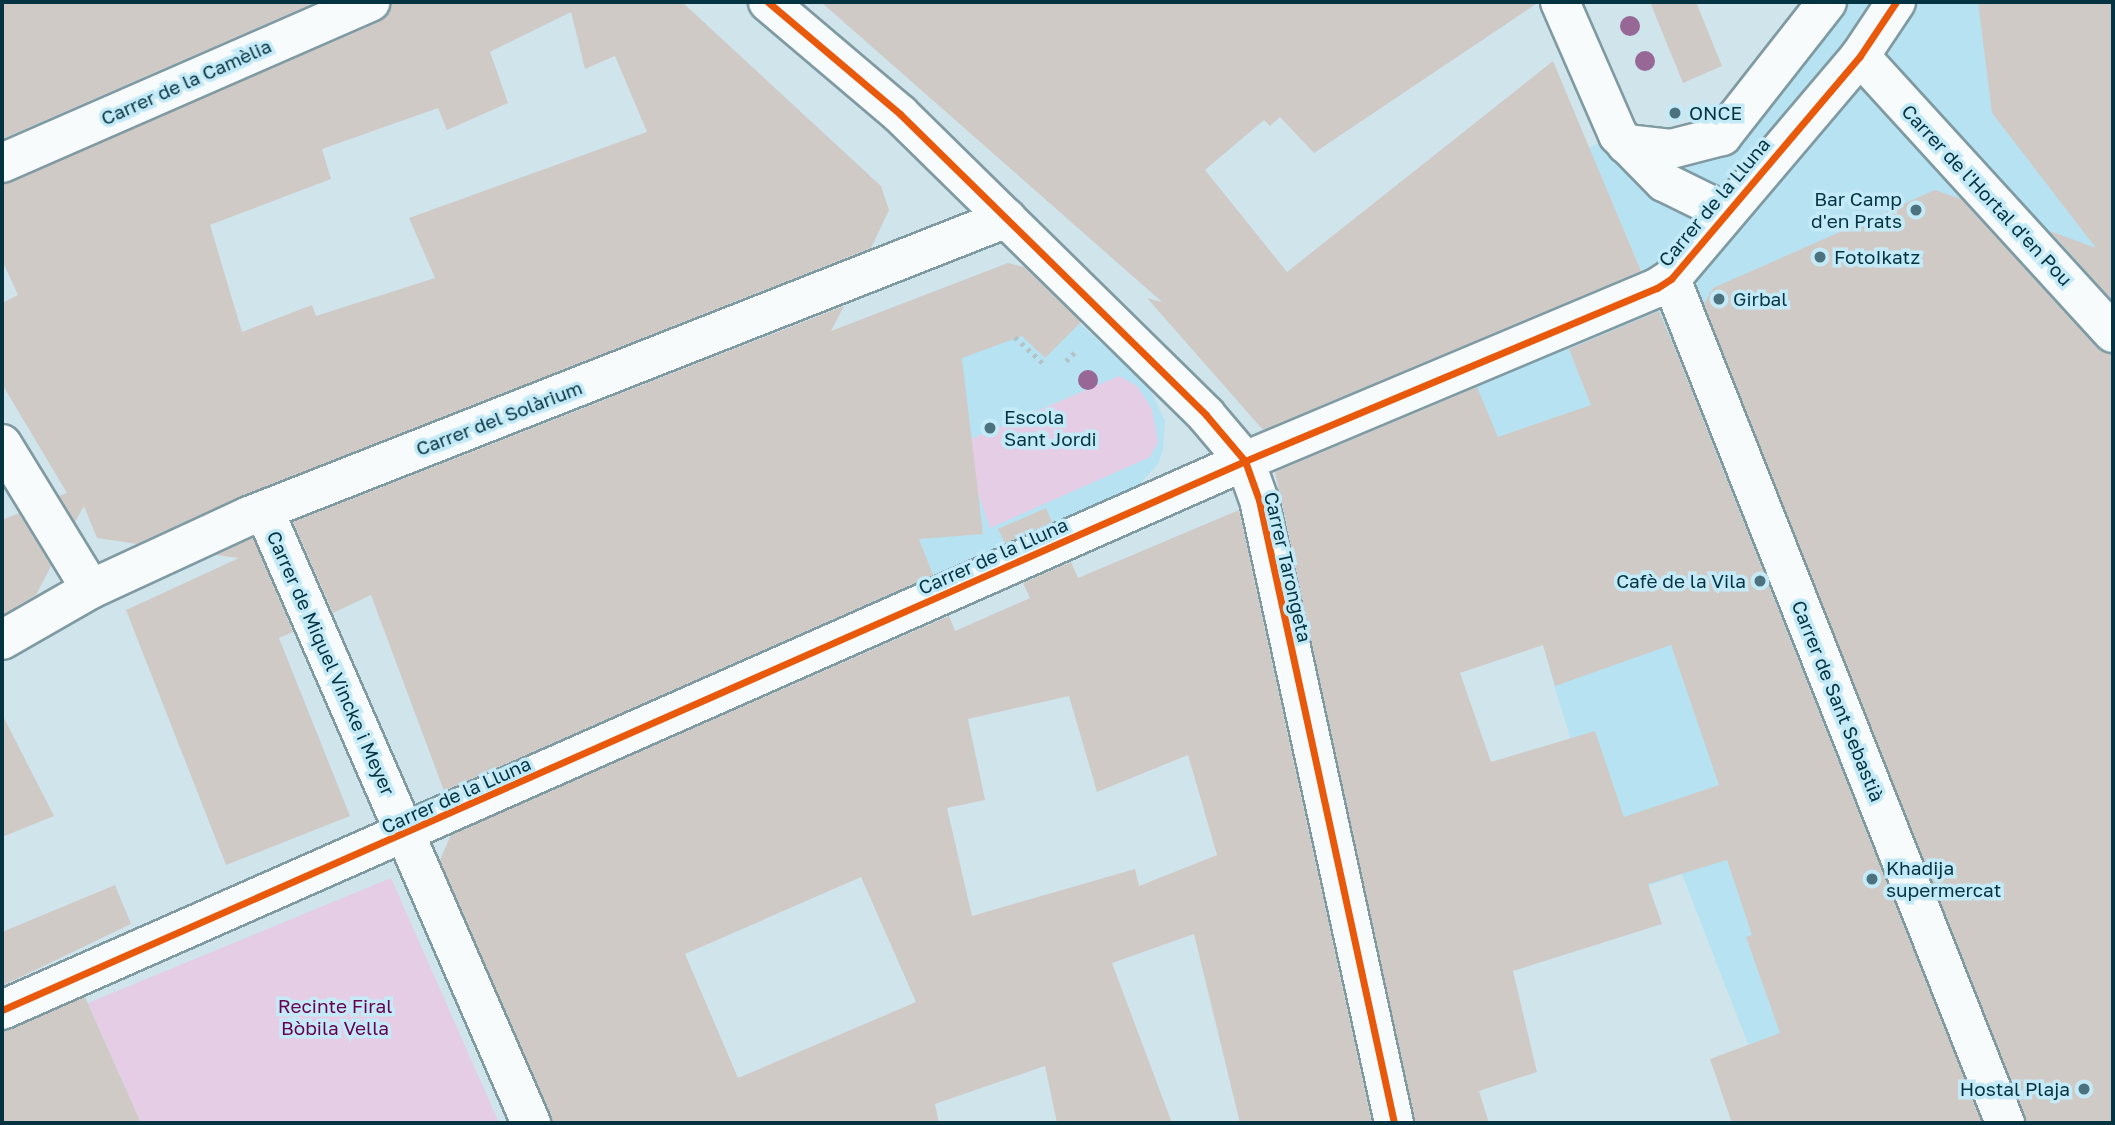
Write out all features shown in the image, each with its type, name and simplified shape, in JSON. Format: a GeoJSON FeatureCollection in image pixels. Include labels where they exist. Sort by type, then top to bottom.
{"type":"FeatureCollection","features":[{"type":"Feature","properties":{"kind":"street","name":"Carrer de la Camèlia"},"geometry":{"type":"LineString","coordinates":[[2,163],[370,2]]}},
{"type":"Feature","properties":{"kind":"street","name":"Carrer Tarongeta"},"geometry":{"type":"LineString","coordinates":[[768,2],[900,114],[1206,415],[1245,461],[1259,500],[1394,1123]]}},
{"type":"Feature","properties":{"kind":"street"},"geometry":{"type":"LineString","coordinates":[[1560,2],[1603,107],[1626,144],[1664,182],[1735,201],[1728,129],[1732,117],[1822,6]]}},
{"type":"Feature","properties":{"kind":"street","name":"Carrer de la Lluna"},"geometry":{"type":"LineString","coordinates":[[2,1010],[407,834],[1245,461],[1470,370],[1671,279],[1860,56],[1896,2]]}},
{"type":"Feature","properties":{"kind":"street","name":"Carrer de l'Hortal d'en Pou"},"geometry":{"type":"LineString","coordinates":[[1860,56],[2113,333]]}},
{"type":"Feature","properties":{"kind":"street"},"geometry":{"type":"LineString","coordinates":[[1626,144],[1671,149],[1712,139],[1728,129]]}},
{"type":"Feature","properties":{"kind":"street","name":"Carrer del Solàrium"},"geometry":{"type":"LineString","coordinates":[[2,640],[91,589],[264,510],[1007,218]]}},
{"type":"Feature","properties":{"kind":"street","name":"Carrer de Sant Sebastià"},"geometry":{"type":"LineString","coordinates":[[1671,279],[2006,1123]]}},
{"type":"Feature","properties":{"kind":"street"},"geometry":{"type":"LineString","coordinates":[[2,444],[91,589]]}},
{"type":"Feature","properties":{"kind":"street","name":"Carrer de Miquel Vincke i Meyer"},"geometry":{"type":"LineString","coordinates":[[264,510],[531,1123]]}},
{"type":"Feature","properties":{"kind":"path"},"geometry":{"type":"LineString","coordinates":[[1015,337],[1043,363]]}},
{"type":"Feature","properties":{"kind":"shaded area"},"geometry":{"type":"Polygon","coordinates":[[[1807,2],[2113,2],[2113,382],[1917,450],[2023,857],[2113,827],[2113,868],[2058,886],[2086,956],[2113,947],[2113,1123],[1774,1123],[1762,1080],[1682,874],[1619,896],[1554,685],[1470,370],[1657,288],[1640,268],[1588,148],[1618,135],[1653,136],[1710,122],[1807,2]]]}},
{"type":"Feature","properties":{"kind":"shaded area","name":"Escola Sant Jordi"},"geometry":{"type":"Polygon","coordinates":[[[1008,263],[1016,265],[1149,387],[1165,421],[1163,450],[1158,464],[1130,494],[873,605],[789,348],[1008,263]]]}},
{"type":"Feature","properties":{"kind":"green space"},"geometry":{"type":"Polygon","coordinates":[[[1119,376],[1137,386],[1152,409],[1158,442],[1150,457],[990,528],[964,453],[971,439],[1119,376]]]}},
{"type":"Feature","properties":{"kind":"green space","name":"Recinte Firal Bòbila Vella"},"geometry":{"type":"Polygon","coordinates":[[[391,878],[499,1123],[141,1123],[88,1003],[391,878]]]}},
{"type":"Feature","properties":{"kind":"building"},"geometry":{"type":"Polygon","coordinates":[[[2,2],[316,2],[2,139],[2,2]]]}},
{"type":"Feature","properties":{"kind":"building"},"geometry":{"type":"Polygon","coordinates":[[[391,2],[682,2],[881,186],[889,210],[871,248],[241,496],[137,544],[97,538],[84,506],[75,522],[59,496],[67,493],[2,384],[2,303],[18,295],[2,260],[2,185],[379,22],[388,14],[391,2]],[[571,12],[490,52],[508,103],[447,130],[438,108],[322,149],[331,179],[210,225],[242,332],[312,305],[316,316],[435,278],[409,218],[647,132],[615,56],[585,69],[571,12]]]}},
{"type":"Feature","properties":{"kind":"building"},"geometry":{"type":"Polygon","coordinates":[[[821,2],[1539,2],[1314,153],[1280,117],[1270,126],[1264,120],[1205,170],[1287,272],[1553,61],[1641,271],[1263,430],[1147,298],[1162,302],[821,2]]]}},
{"type":"Feature","properties":{"kind":"building"},"geometry":{"type":"Polygon","coordinates":[[[1650,2],[1696,2],[1722,66],[1683,83],[1650,2]]]}},
{"type":"Feature","properties":{"kind":"building"},"geometry":{"type":"Polygon","coordinates":[[[1978,2],[2113,2],[2113,301],[2050,231],[2096,248],[1992,113],[1978,2]]]}},
{"type":"Feature","properties":{"kind":"building"},"geometry":{"type":"Polygon","coordinates":[[[1935,190],[1961,199],[2097,348],[2113,354],[2113,1123],[2026,1123],[1704,304],[1713,288],[1935,190]]]}},
{"type":"Feature","properties":{"kind":"building"},"geometry":{"type":"Polygon","coordinates":[[[1008,263],[1024,267],[1081,322],[1045,358],[1022,336],[962,358],[983,534],[919,539],[933,575],[444,791],[371,595],[333,613],[293,522],[844,306],[831,331],[1008,263]]]}},
{"type":"Feature","properties":{"kind":"building"},"geometry":{"type":"Polygon","coordinates":[[[1659,311],[1982,1123],[1732,1123],[1710,1059],[1780,1033],[1746,937],[1752,935],[1727,860],[1648,884],[1662,924],[1513,971],[1537,1072],[1479,1091],[1489,1123],[1415,1123],[1275,472],[1477,387],[1498,437],[1591,405],[1569,349],[1659,311]],[[1543,645],[1460,673],[1491,762],[1595,731],[1624,817],[1719,785],[1671,645],[1555,686],[1543,645]]]}},
{"type":"Feature","properties":{"kind":"building"},"geometry":{"type":"Polygon","coordinates":[[[1046,508],[1052,522],[1005,543],[998,529],[1046,508]]]}},
{"type":"Feature","properties":{"kind":"building"},"geometry":{"type":"Polygon","coordinates":[[[1239,510],[1372,1123],[1240,1123],[1194,934],[1112,963],[1172,1123],[1057,1123],[1045,1066],[935,1104],[939,1123],[552,1123],[440,860],[451,835],[949,616],[955,631],[1030,598],[1023,583],[1071,562],[1078,578],[1239,510]],[[1069,696],[968,719],[985,800],[947,808],[972,916],[1135,869],[1139,886],[1217,855],[1188,755],[1097,792],[1069,696]],[[861,877],[685,954],[738,1078],[916,1002],[861,877]]]}},
{"type":"Feature","properties":{"kind":"building"},"geometry":{"type":"Polygon","coordinates":[[[19,513],[51,566],[36,595],[2,615],[2,520],[19,513]]]}},
{"type":"Feature","properties":{"kind":"building"},"geometry":{"type":"Polygon","coordinates":[[[253,538],[293,632],[279,638],[350,816],[226,865],[126,610],[239,558],[216,555],[253,538]]]}},
{"type":"Feature","properties":{"kind":"building"},"geometry":{"type":"Polygon","coordinates":[[[2,714],[54,816],[2,837],[2,714]]]}},
{"type":"Feature","properties":{"kind":"building"},"geometry":{"type":"Polygon","coordinates":[[[115,885],[131,924],[2,986],[2,932],[115,885]]]}},
{"type":"Feature","properties":{"kind":"building"},"geometry":{"type":"Polygon","coordinates":[[[85,997],[141,1123],[2,1123],[2,1032],[85,997]]]}},
{"type":"Feature","properties":{"kind":"cycle path"},"geometry":{"type":"LineString","coordinates":[[768,2],[900,114],[1206,415],[1245,461],[1259,500],[1394,1123]]}},
{"type":"Feature","properties":{"kind":"cycle path"},"geometry":{"type":"LineString","coordinates":[[2,1010],[1245,461],[1657,288],[1671,279],[1860,56],[1896,2]]}},
{"type":"Feature","properties":{"kind":"place","name":"ONCE"},"geometry":{"type":"Point","coordinates":[1675,113]}},
{"type":"Feature","properties":{"kind":"place","name":"Bar Camp d'en Prats"},"geometry":{"type":"Point","coordinates":[1916,210]}},
{"type":"Feature","properties":{"kind":"place","name":"FotoIkatz"},"geometry":{"type":"Point","coordinates":[1820,257]}},
{"type":"Feature","properties":{"kind":"place","name":"Girbal"},"geometry":{"type":"Point","coordinates":[1719,299]}},
{"type":"Feature","properties":{"kind":"place","name":"Escola Sant Jordi"},"geometry":{"type":"Point","coordinates":[990,428]}},
{"type":"Feature","properties":{"kind":"place","name":"Cafè de la Vila"},"geometry":{"type":"Point","coordinates":[1760,581]}},
{"type":"Feature","properties":{"kind":"place","name":"Khadija supermercat"},"geometry":{"type":"Point","coordinates":[1872,879]}},
{"type":"Feature","properties":{"kind":"place","name":"Hostal Plaja"},"geometry":{"type":"Point","coordinates":[2084,1089]}}]}
